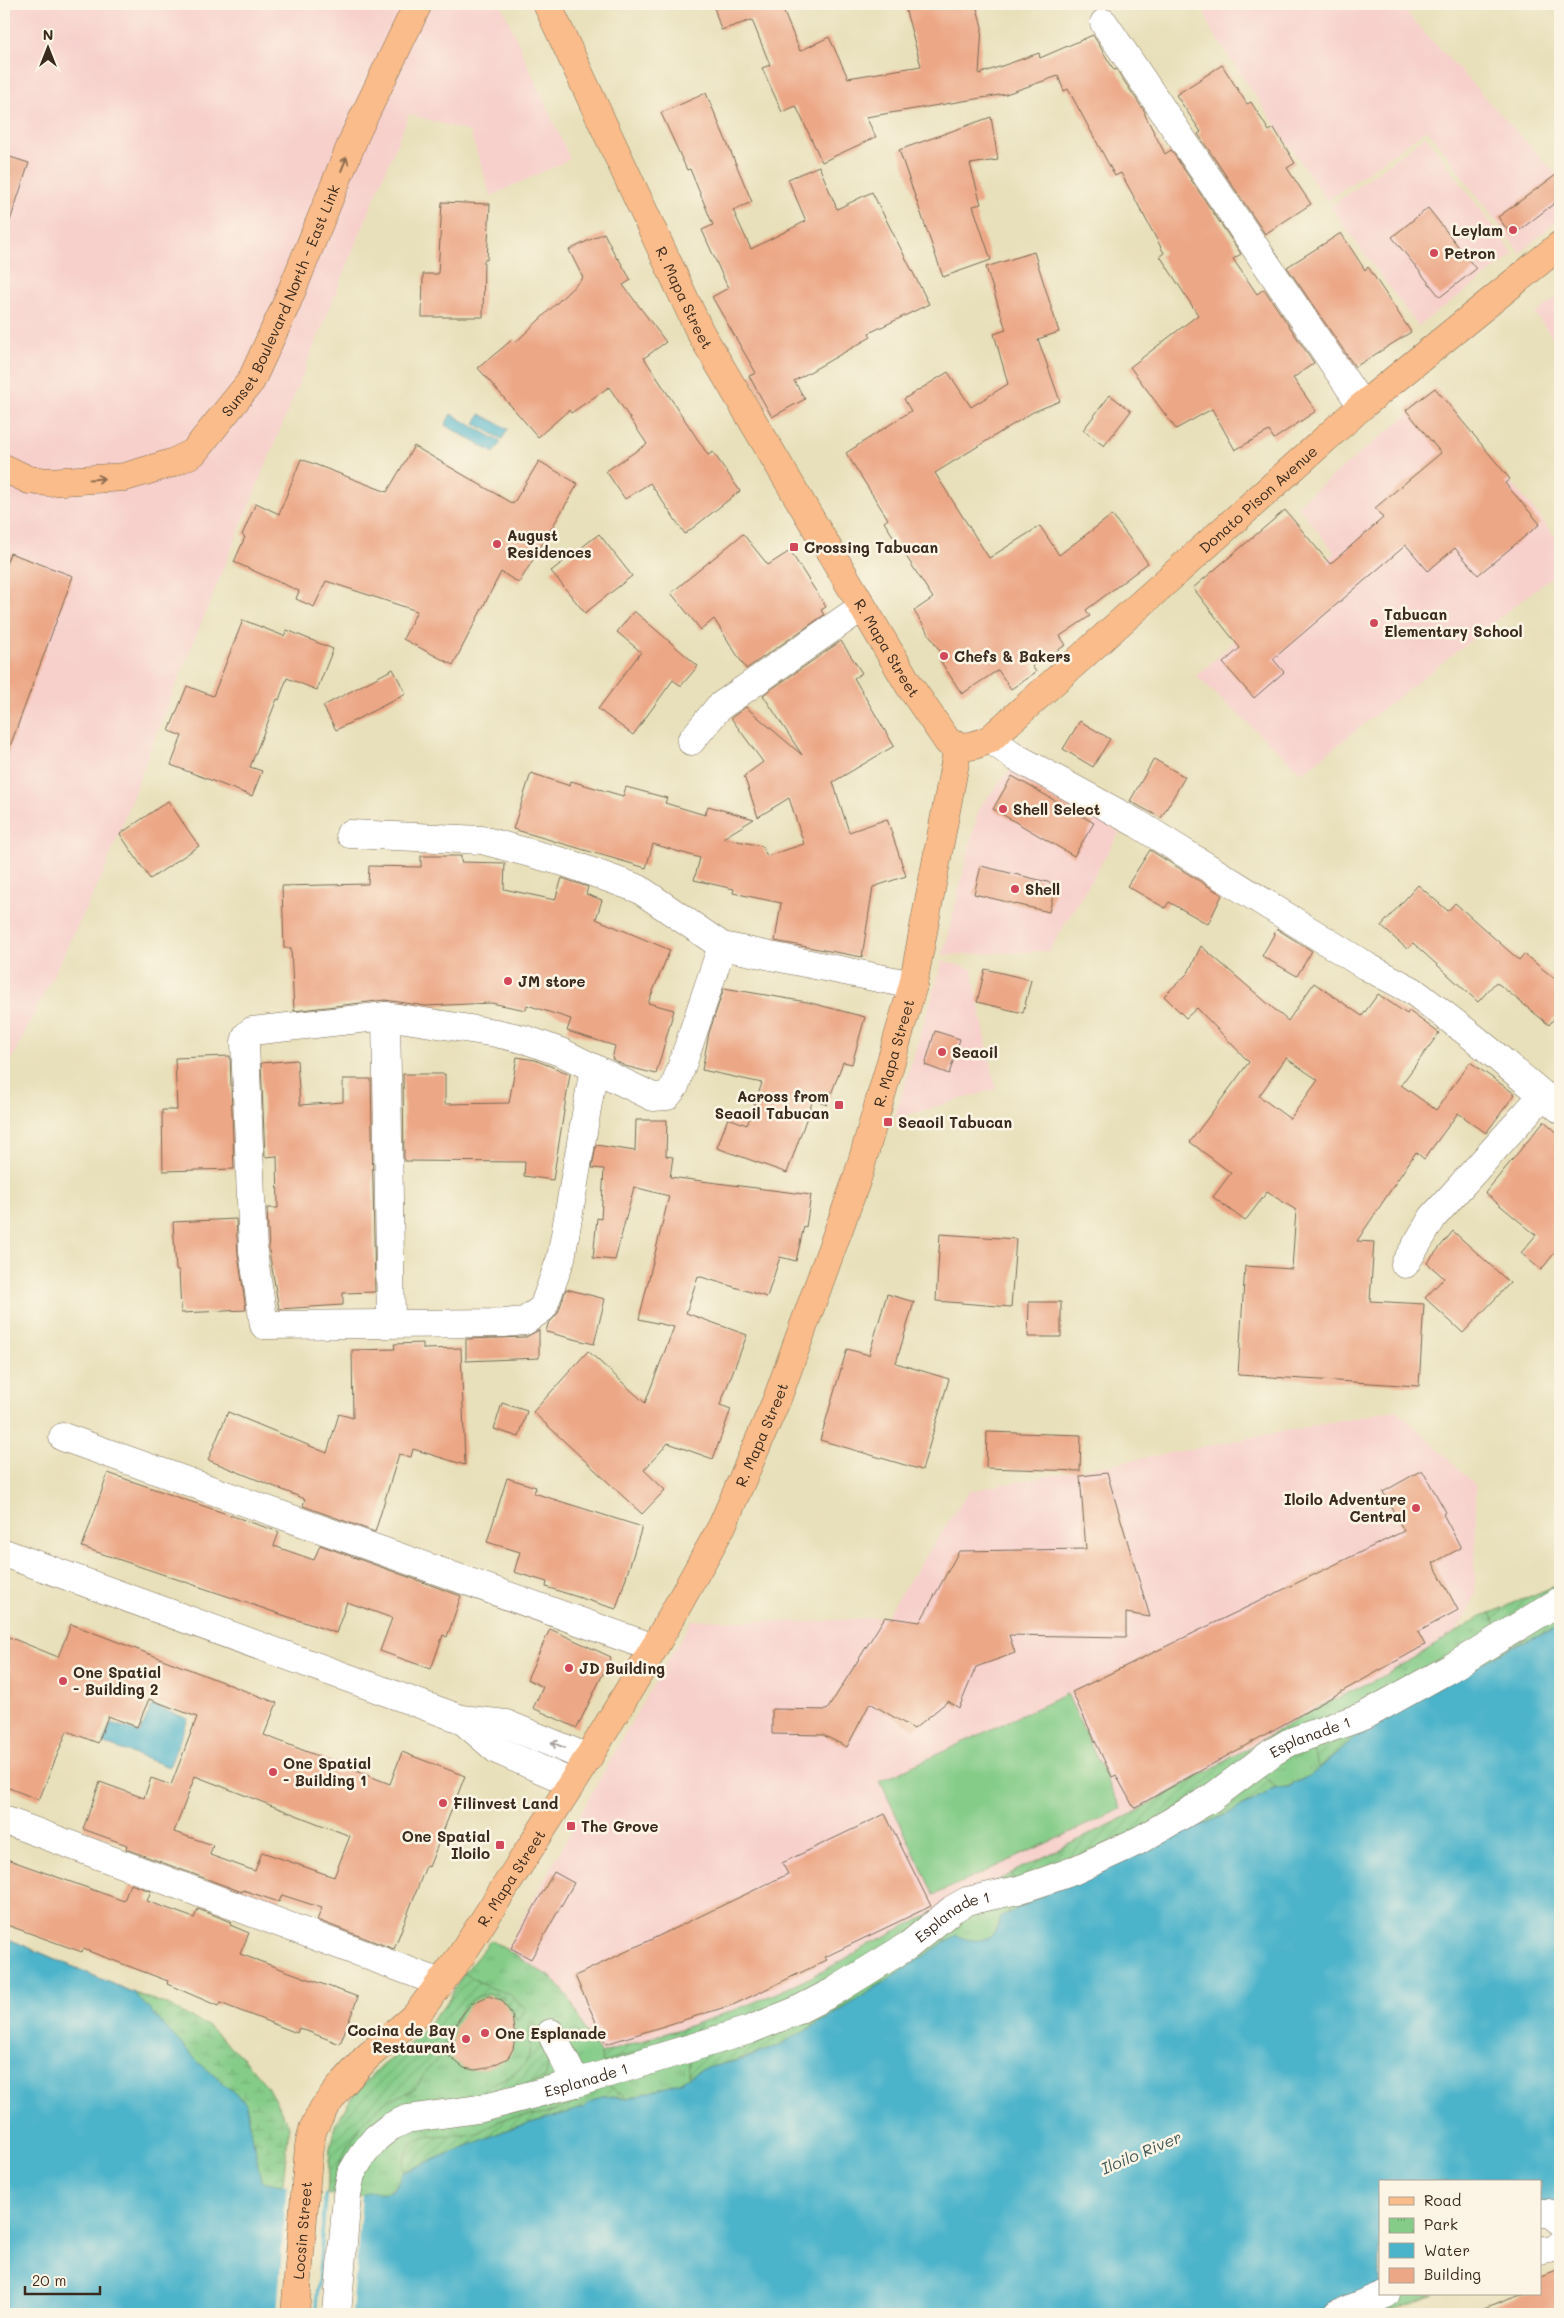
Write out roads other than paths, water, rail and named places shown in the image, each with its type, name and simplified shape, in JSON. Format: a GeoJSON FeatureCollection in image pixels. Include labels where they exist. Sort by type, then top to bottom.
{"type":"FeatureCollection","features":[{"type":"Feature","properties":{"kind":"main road","name":"Sunset Boulevard North - East Link"},"geometry":{"type":"LineString","coordinates":[[6,475],[48,482],[125,477],[172,463],[193,453],[251,381],[285,307],[356,133],[418,4]]}},
{"type":"Feature","properties":{"kind":"main road","name":"R. Mapa Street"},"geometry":{"type":"LineString","coordinates":[[310,2146],[313,2129],[341,2086],[366,2058],[417,2014],[460,1957],[588,1758],[654,1648],[722,1526],[777,1399],[857,1179],[913,985],[958,747],[948,742],[909,685],[700,332],[547,4]]}},
{"type":"Feature","properties":{"kind":"main road","name":"Donato Pison Avenue"},"geometry":{"type":"LineString","coordinates":[[958,747],[973,747],[990,739],[1362,406],[1560,245]]}},
{"type":"Feature","properties":{"kind":"main road","name":"Locsin Street"},"geometry":{"type":"LineString","coordinates":[[295,2314],[310,2146]]}},
{"type":"Feature","properties":{"kind":"street"},"geometry":{"type":"LineString","coordinates":[[1104,23],[1362,406]]}},
{"type":"Feature","properties":{"kind":"street"},"geometry":{"type":"LineString","coordinates":[[691,741],[719,707],[862,607]]}},
{"type":"Feature","properties":{"kind":"street"},"geometry":{"type":"LineString","coordinates":[[990,739],[1017,758],[1138,824],[1366,966],[1413,991],[1552,1102],[1433,1217],[1405,1264]]}},
{"type":"Feature","properties":{"kind":"street"},"geometry":{"type":"LineString","coordinates":[[350,834],[482,840],[566,864],[640,889],[722,946],[913,985]]}},
{"type":"Feature","properties":{"kind":"street"},"geometry":{"type":"LineString","coordinates":[[594,1068],[561,1258],[543,1308],[525,1321],[264,1325],[253,1252],[245,1042],[247,1035],[252,1031],[386,1016],[496,1033],[527,1040],[563,1053],[594,1068],[653,1097],[667,1096],[675,1086],[722,946]]}},
{"type":"Feature","properties":{"kind":"street"},"geometry":{"type":"LineString","coordinates":[[386,1016],[392,1323]]}},
{"type":"Feature","properties":{"kind":"street"},"geometry":{"type":"LineString","coordinates":[[63,1437],[654,1648]]}},
{"type":"Feature","properties":{"kind":"street"},"geometry":{"type":"LineString","coordinates":[[4,1553],[461,1719],[506,1724],[588,1758]]}},
{"type":"Feature","properties":{"kind":"street","name":"Esplanade 1"},"geometry":{"type":"LineString","coordinates":[[337,2314],[346,2195],[351,2174],[376,2138],[390,2127],[407,2119],[478,2109],[576,2083],[749,2030],[796,2011],[834,1992],[909,1945],[953,1909],[967,1901],[1018,1890],[1048,1880],[1138,1841],[1210,1799],[1273,1752],[1290,1742],[1364,1716],[1415,1689],[1560,1601]]}},
{"type":"Feature","properties":{"kind":"street"},"geometry":{"type":"LineString","coordinates":[[461,1719],[496,1750],[572,1783]]}},
{"type":"Feature","properties":{"kind":"street"},"geometry":{"type":"LineString","coordinates":[[4,1820],[441,1983]]}},
{"type":"Feature","properties":{"kind":"street"},"geometry":{"type":"LineString","coordinates":[[551,2033],[576,2083]]}},
{"type":"Feature","properties":{"kind":"street"},"geometry":{"type":"LineString","coordinates":[[1542,2213],[1550,2214],[1560,2221]]}},
{"type":"Feature","properties":{"kind":"street"},"geometry":{"type":"LineString","coordinates":[[1542,2251],[1555,2248],[1560,2243]]}},
{"type":"Feature","properties":{"kind":"street"},"geometry":{"type":"LineString","coordinates":[[1337,2314],[1381,2296]]}},
{"type":"Feature","properties":{"kind":"water"},"geometry":{"type":"Polygon","coordinates":[[[451,414],[501,442],[494,453],[445,425],[451,414]]]}},
{"type":"Feature","properties":{"kind":"water"},"geometry":{"type":"Polygon","coordinates":[[[480,414],[508,429],[502,439],[475,424],[480,414]]]}},
{"type":"Feature","properties":{"kind":"water","name":"Iloilo River"},"geometry":{"type":"Polygon","coordinates":[[[1560,1627],[1560,2207],[1542,2202],[1542,2180],[1379,2180],[1379,2284],[1309,2314],[4,2314],[4,1937],[134,1993],[197,2061],[246,2103],[261,2181],[327,2194],[362,2196],[372,2192],[389,2192],[399,2183],[403,2172],[509,2129],[584,2108],[590,2102],[604,2096],[627,2099],[679,2083],[702,2069],[744,2059],[776,2047],[832,2016],[956,1935],[971,1940],[984,1939],[995,1931],[1001,1917],[1065,1884],[1225,1815],[1277,1788],[1288,1787],[1314,1773],[1378,1719],[1510,1648],[1560,1627]]]}},
{"type":"Feature","properties":{"kind":"water"},"geometry":{"type":"Polygon","coordinates":[[[152,1705],[188,1719],[169,1767],[103,1743],[111,1723],[140,1733],[152,1705]]]}},
{"type":"Feature","properties":{"kind":"place","name":"Leylam"},"geometry":{"type":"Point","coordinates":[1513,230]}},
{"type":"Feature","properties":{"kind":"place","name":"Petron"},"geometry":{"type":"Point","coordinates":[1434,253]}},
{"type":"Feature","properties":{"kind":"place","name":"August Residences"},"geometry":{"type":"Point","coordinates":[497,544]}},
{"type":"Feature","properties":{"kind":"place","name":"Crossing Tabucan"},"geometry":{"type":"Point","coordinates":[794,547]}},
{"type":"Feature","properties":{"kind":"place","name":"Tabucan Elementary School"},"geometry":{"type":"Point","coordinates":[1374,623]}},
{"type":"Feature","properties":{"kind":"place","name":"Chefs & Bakers"},"geometry":{"type":"Point","coordinates":[944,656]}},
{"type":"Feature","properties":{"kind":"place","name":"Shell Select"},"geometry":{"type":"Point","coordinates":[1003,809]}},
{"type":"Feature","properties":{"kind":"place","name":"Shell"},"geometry":{"type":"Point","coordinates":[1015,889]}},
{"type":"Feature","properties":{"kind":"place","name":"JM store"},"geometry":{"type":"Point","coordinates":[508,981]}},
{"type":"Feature","properties":{"kind":"place","name":"Seaoil"},"geometry":{"type":"Point","coordinates":[942,1052]}},
{"type":"Feature","properties":{"kind":"place","name":"Across from Seaoil Tabucan"},"geometry":{"type":"Point","coordinates":[839,1105]}},
{"type":"Feature","properties":{"kind":"place","name":"Seaoil Tabucan"},"geometry":{"type":"Point","coordinates":[888,1122]}},
{"type":"Feature","properties":{"kind":"place","name":"Iloilo Adventure Central"},"geometry":{"type":"Point","coordinates":[1416,1508]}},
{"type":"Feature","properties":{"kind":"place","name":"JD Building"},"geometry":{"type":"Point","coordinates":[569,1668]}},
{"type":"Feature","properties":{"kind":"place","name":"One Spatial - Building 2"},"geometry":{"type":"Point","coordinates":[63,1681]}},
{"type":"Feature","properties":{"kind":"place","name":"One Spatial - Building 1"},"geometry":{"type":"Point","coordinates":[273,1772]}},
{"type":"Feature","properties":{"kind":"place","name":"Filinvest Land"},"geometry":{"type":"Point","coordinates":[443,1803]}},
{"type":"Feature","properties":{"kind":"place","name":"The Grove"},"geometry":{"type":"Point","coordinates":[571,1826]}},
{"type":"Feature","properties":{"kind":"place","name":"One Spatial Iloilo"},"geometry":{"type":"Point","coordinates":[500,1845]}},
{"type":"Feature","properties":{"kind":"place","name":"One Esplanade"},"geometry":{"type":"Point","coordinates":[485,2033]}},
{"type":"Feature","properties":{"kind":"place","name":"Cocina de Bay Restaurant"},"geometry":{"type":"Point","coordinates":[466,2039]}}]}
